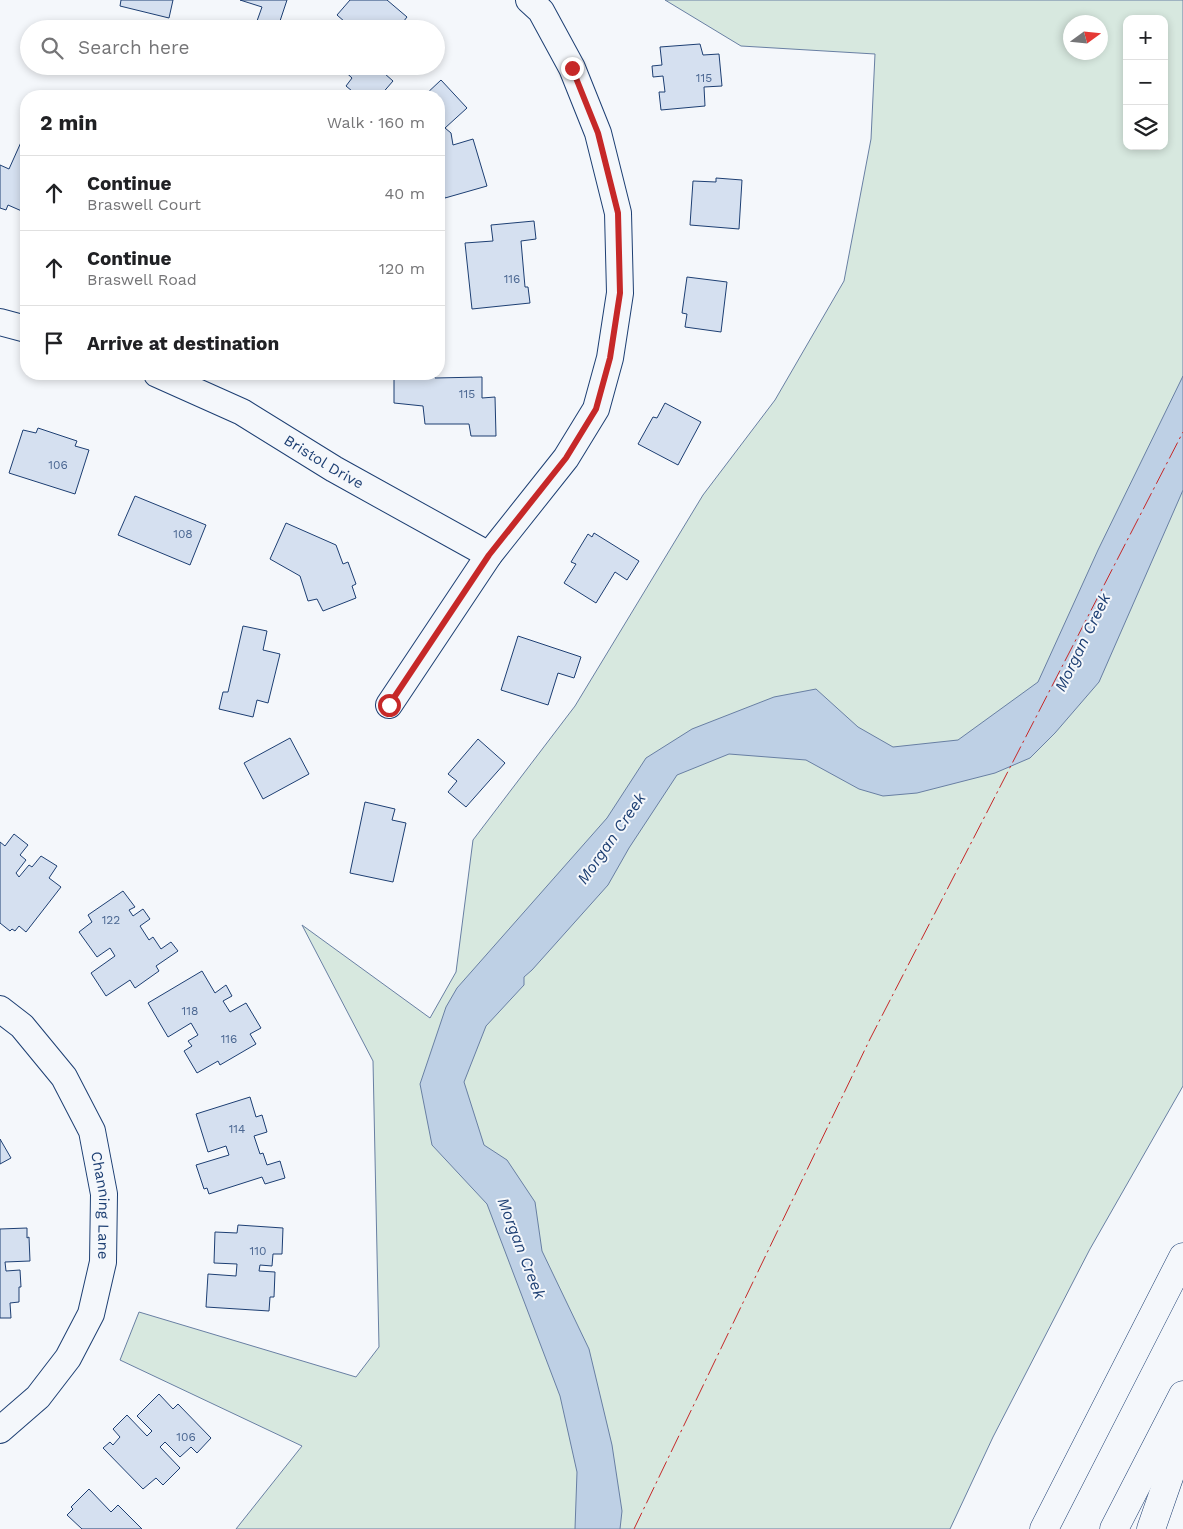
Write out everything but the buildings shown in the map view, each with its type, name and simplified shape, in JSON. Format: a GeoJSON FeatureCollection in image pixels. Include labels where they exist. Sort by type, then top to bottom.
{"type":"FeatureCollection","features":[{"type":"Feature","properties":{"kind":"highway"},"geometry":{"type":"LineString","coordinates":[[1044,1529],[1183,1257]]}},
{"type":"Feature","properties":{"kind":"highway"},"geometry":{"type":"LineString","coordinates":[[1114,1529],[1183,1395]]}},
{"type":"Feature","properties":{"kind":"highway"},"geometry":{"type":"LineString","coordinates":[[1151,1529],[1183,1437]]}},
{"type":"Feature","properties":{"kind":"street"},"geometry":{"type":"LineString","coordinates":[[389,705],[489,555],[566,458],[596,409],[610,358],[620,293],[618,213],[598,133],[572,68],[542,4]]}},
{"type":"Feature","properties":{"kind":"street"},"geometry":{"type":"LineString","coordinates":[[0,322],[20,327]]}},
{"type":"Feature","properties":{"kind":"street","name":"Bristol Drive"},"geometry":{"type":"LineString","coordinates":[[170,380],[242,412],[334,469],[489,555]]}},
{"type":"Feature","properties":{"kind":"street","name":"Channing Lane"},"geometry":{"type":"LineString","coordinates":[[0,1009],[22,1026],[64,1077],[92,1131],[104,1194],[102,1262],[91,1314],[68,1358],[38,1397],[0,1430]]}},
{"type":"Feature","properties":{"kind":"shaded area"},"geometry":{"type":"Polygon","coordinates":[[[665,0],[1183,0],[1183,1086],[1090,1249],[993,1437],[950,1529],[236,1529],[302,1446],[120,1360],[139,1312],[356,1377],[379,1347],[373,1061],[302,925],[430,1018],[456,972],[473,840],[575,706],[703,495],[775,400],[844,281],[871,139],[875,54],[741,46],[665,0]]]}},
{"type":"Feature","properties":{"kind":"water","name":"Morgan Creek"},"geometry":{"type":"Polygon","coordinates":[[[1183,376],[1183,490],[1099,682],[1055,733],[1030,758],[995,773],[917,793],[883,796],[859,789],[806,760],[729,754],[677,775],[629,848],[608,885],[524,977],[524,985],[486,1026],[464,1082],[484,1145],[507,1160],[535,1202],[542,1251],[589,1349],[612,1445],[622,1511],[620,1529],[575,1529],[577,1472],[560,1396],[487,1204],[432,1145],[420,1084],[446,1007],[457,988],[607,818],[646,758],[692,729],[774,697],[816,689],[858,727],[893,747],[958,740],[1038,682],[1098,550],[1183,376]]]}},
{"type":"Feature","properties":{"kind":"power"},"geometry":{"type":"LineString","coordinates":[[634,1529],[870,1039],[1183,432]]}},
{"type":"Feature","properties":{"kind":"route"},"geometry":{"type":"LineString","coordinates":[[389,705],[489,555],[566,458],[596,409],[610,358],[620,293],[618,213],[598,133],[572,68]]}}]}
